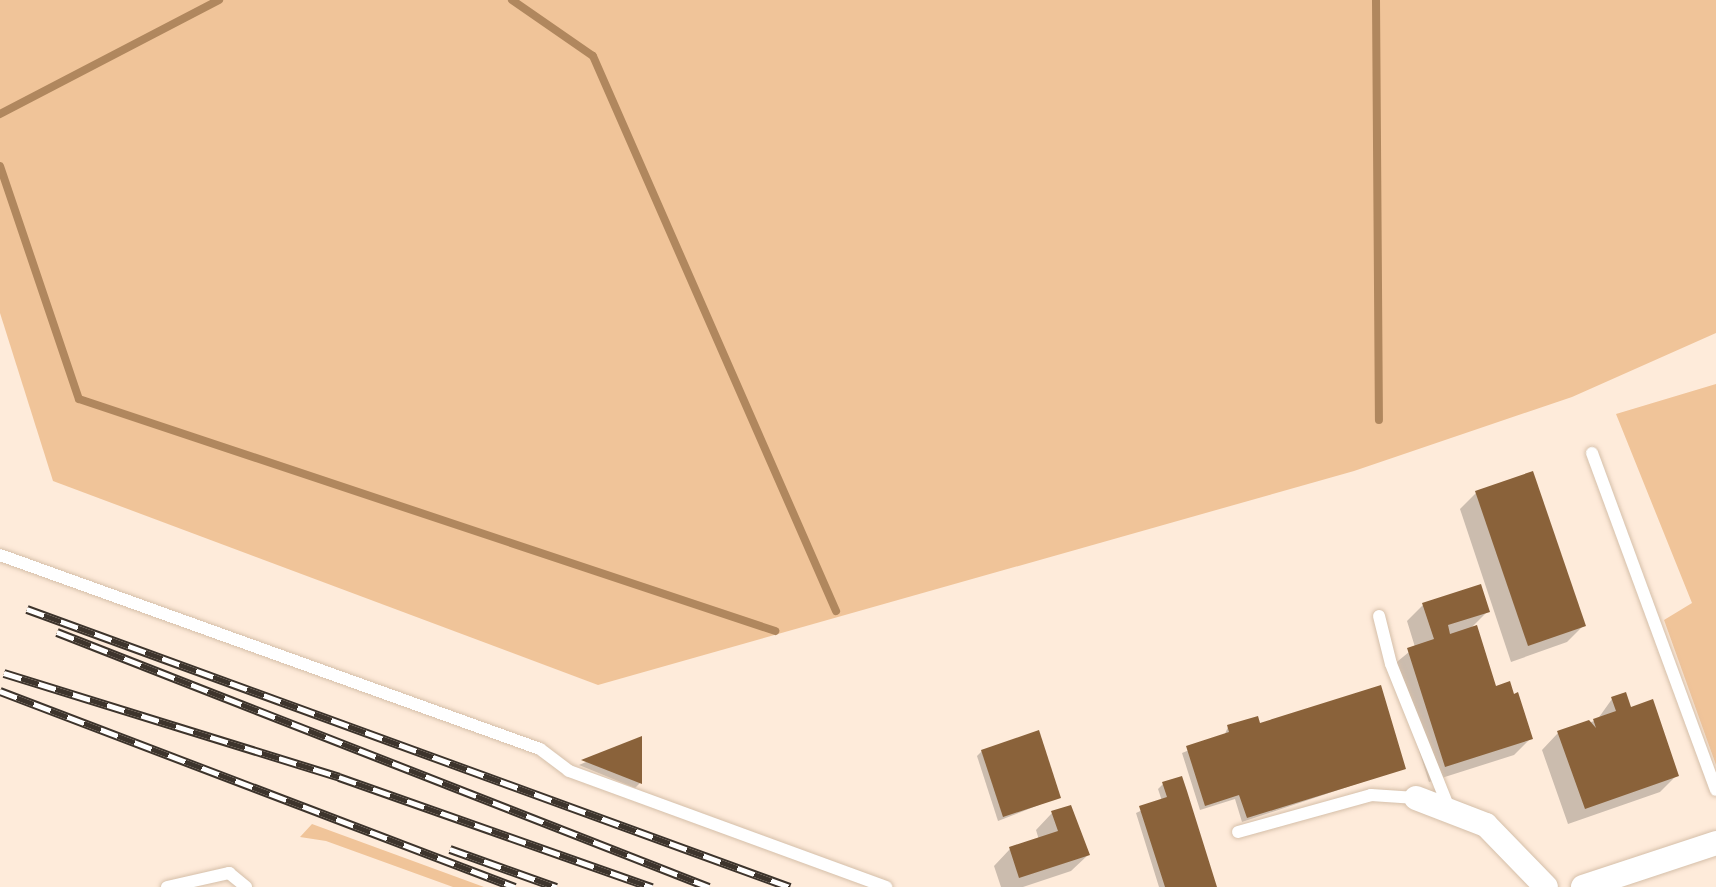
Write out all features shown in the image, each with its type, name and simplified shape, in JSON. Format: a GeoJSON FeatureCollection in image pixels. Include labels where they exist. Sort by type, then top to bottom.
{"type":"FeatureCollection","features":[{"type":"Feature","properties":{"kind":"street"},"geometry":{"type":"LineString","coordinates":[[1416,798],[1486,825],[1546,887]]}},
{"type":"Feature","properties":{"kind":"street"},"geometry":{"type":"LineString","coordinates":[[1583,887],[1716,843]]}},
{"type":"Feature","properties":{"kind":"lane"},"geometry":{"type":"LineString","coordinates":[[1592,453],[1716,790]]}},
{"type":"Feature","properties":{"kind":"lane"},"geometry":{"type":"LineString","coordinates":[[0,555],[540,749],[569,771],[886,887]]}},
{"type":"Feature","properties":{"kind":"lane"},"geometry":{"type":"LineString","coordinates":[[1379,616],[1391,664],[1450,811]]}},
{"type":"Feature","properties":{"kind":"lane"},"geometry":{"type":"LineString","coordinates":[[1238,832],[1371,795],[1416,798]]}},
{"type":"Feature","properties":{"kind":"lane"},"geometry":{"type":"LineString","coordinates":[[167,887],[229,873],[246,887]]}},
{"type":"Feature","properties":{"kind":"shaded area"},"geometry":{"type":"Polygon","coordinates":[[[0,0],[1716,0],[1716,333],[1572,397],[1354,471],[598,685],[53,481],[0,313],[0,0]]]}},
{"type":"Feature","properties":{"kind":"shaded area"},"geometry":{"type":"Polygon","coordinates":[[[1716,384],[1716,765],[1664,620],[1692,603],[1616,414],[1716,384]]]}},
{"type":"Feature","properties":{"kind":"shaded area"},"geometry":{"type":"Polygon","coordinates":[[[312,824],[484,887],[453,887],[326,841],[300,837],[312,824]]]}},
{"type":"Feature","properties":{"kind":"building"},"geometry":{"type":"Polygon","coordinates":[[[1533,471],[1586,626],[1528,646],[1475,491],[1533,471]]]}},
{"type":"Feature","properties":{"kind":"building"},"geometry":{"type":"Polygon","coordinates":[[[1481,584],[1490,612],[1448,625],[1450,634],[1477,625],[1496,686],[1510,681],[1514,694],[1518,692],[1533,739],[1445,767],[1407,648],[1434,639],[1422,603],[1481,584]]]}},
{"type":"Feature","properties":{"kind":"building"},"geometry":{"type":"Polygon","coordinates":[[[1381,685],[1406,769],[1247,818],[1239,795],[1205,806],[1186,746],[1229,732],[1227,725],[1258,716],[1260,723],[1381,685]]]}},
{"type":"Feature","properties":{"kind":"building"},"geometry":{"type":"Polygon","coordinates":[[[1626,692],[1631,707],[1653,699],[1679,776],[1585,809],[1557,731],[1589,720],[1596,728],[1593,719],[1616,711],[1611,697],[1626,692]]]}},
{"type":"Feature","properties":{"kind":"building"},"geometry":{"type":"Polygon","coordinates":[[[1039,730],[1061,798],[1003,817],[981,750],[1039,730]]]}},
{"type":"Feature","properties":{"kind":"building"},"geometry":{"type":"Polygon","coordinates":[[[642,736],[642,784],[581,760],[642,736]]]}},
{"type":"Feature","properties":{"kind":"building"},"geometry":{"type":"Polygon","coordinates":[[[1182,776],[1217,887],[1165,887],[1139,806],[1167,797],[1162,782],[1182,776]]]}},
{"type":"Feature","properties":{"kind":"building"},"geometry":{"type":"Polygon","coordinates":[[[1071,805],[1090,855],[1019,878],[1009,847],[1058,831],[1051,811],[1071,805]]]}},
{"type":"Feature","properties":{"kind":"waterway"},"geometry":{"type":"LineString","coordinates":[[0,114],[219,0]]}},
{"type":"Feature","properties":{"kind":"waterway"},"geometry":{"type":"LineString","coordinates":[[512,0],[593,56],[836,611]]}},
{"type":"Feature","properties":{"kind":"waterway"},"geometry":{"type":"LineString","coordinates":[[1376,0],[1379,420]]}},
{"type":"Feature","properties":{"kind":"waterway"},"geometry":{"type":"LineString","coordinates":[[0,166],[79,399],[775,631]]}},
{"type":"Feature","properties":{"kind":"railway"},"geometry":{"type":"LineString","coordinates":[[27,609],[790,887]]}},
{"type":"Feature","properties":{"kind":"railway"},"geometry":{"type":"LineString","coordinates":[[57,632],[709,887]]}},
{"type":"Feature","properties":{"kind":"railway"},"geometry":{"type":"LineString","coordinates":[[4,673],[339,777],[652,887]]}},
{"type":"Feature","properties":{"kind":"railway"},"geometry":{"type":"LineString","coordinates":[[0,691],[515,887]]}},
{"type":"Feature","properties":{"kind":"railway"},"geometry":{"type":"LineString","coordinates":[[450,849],[556,887]]}}]}
